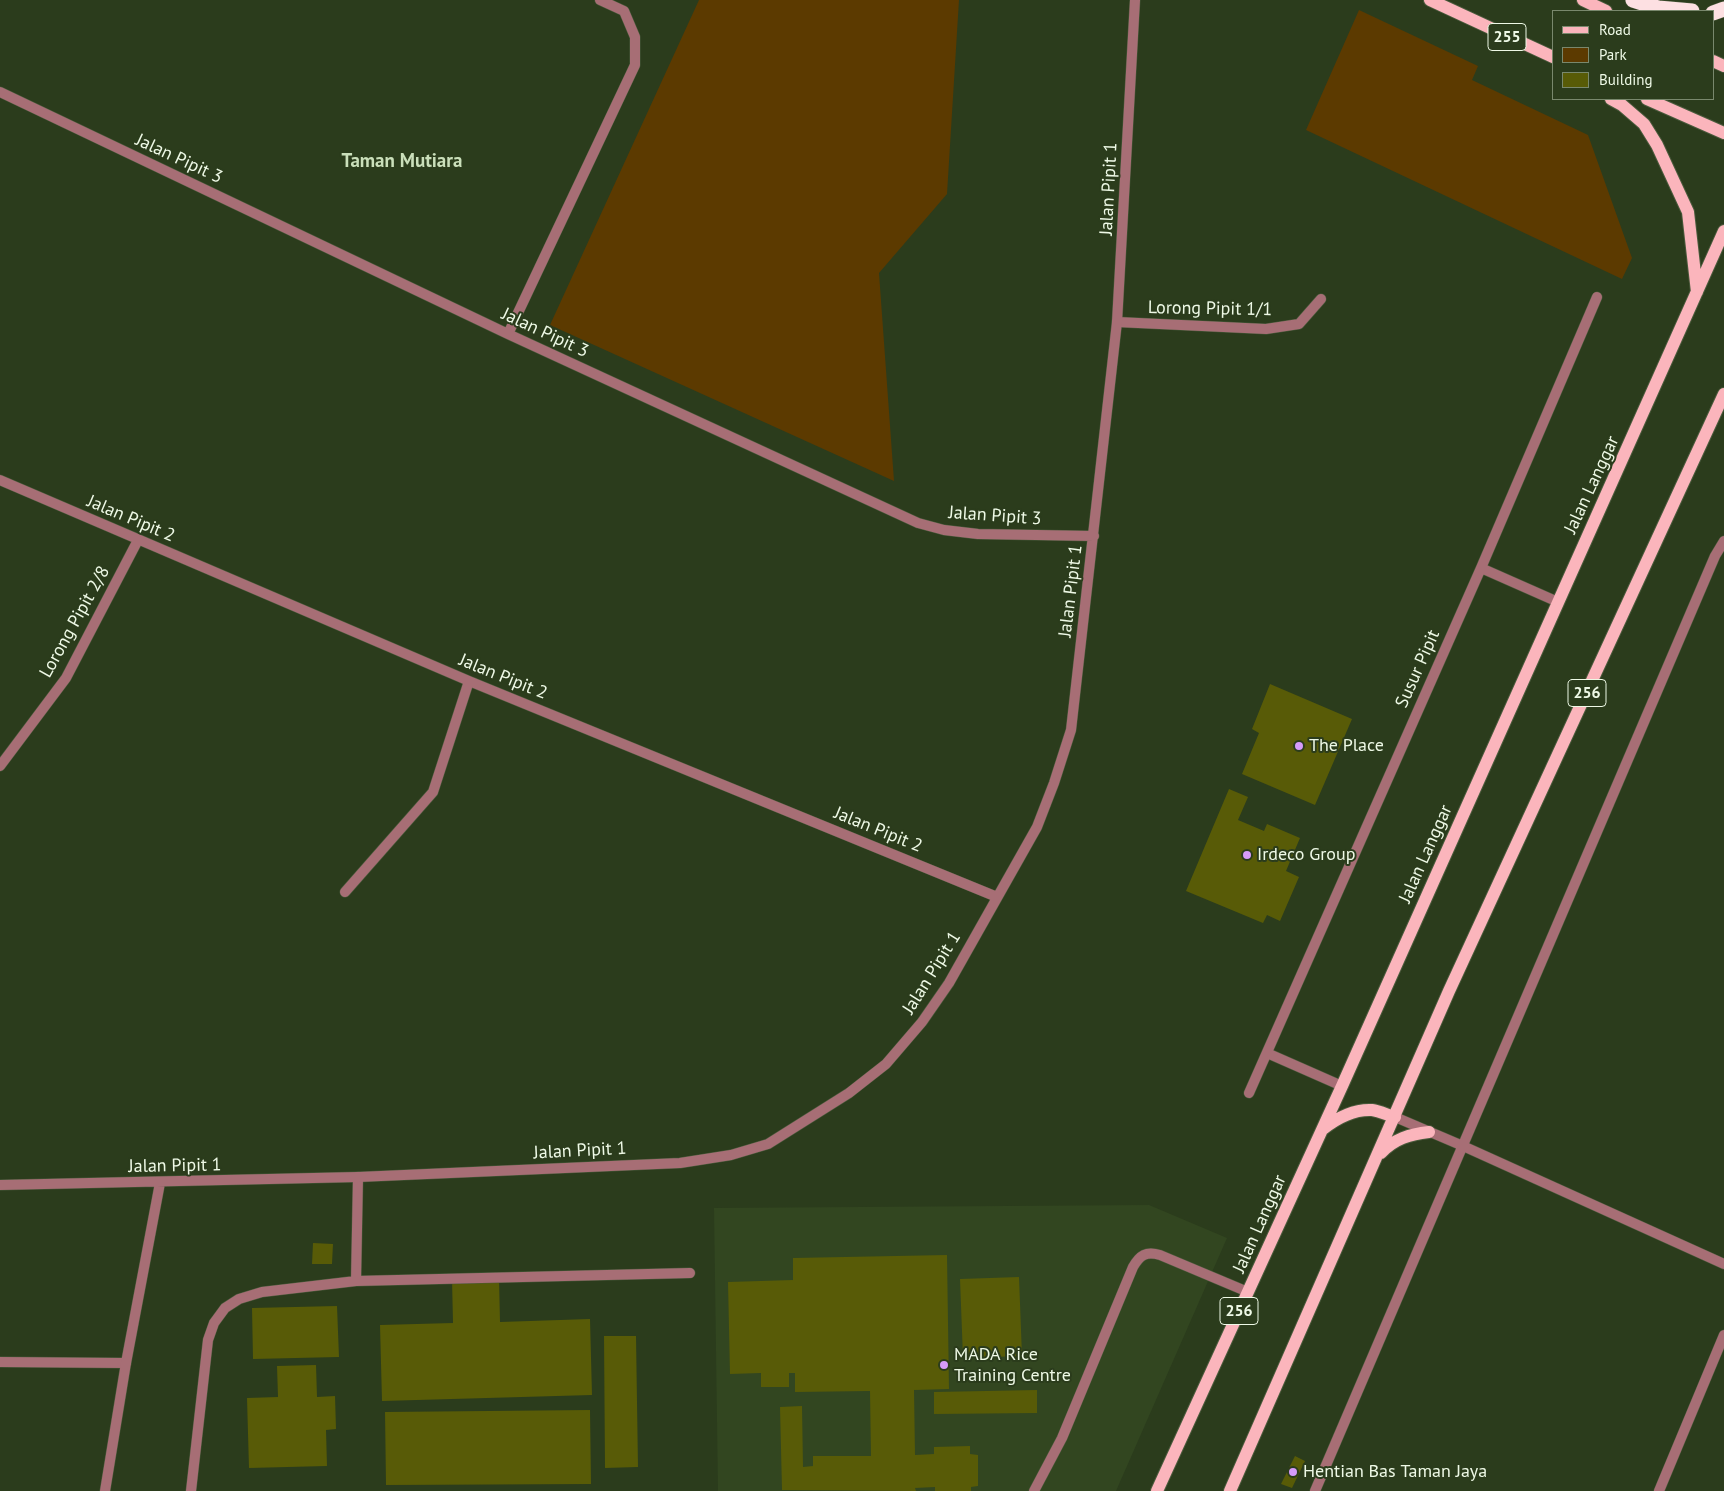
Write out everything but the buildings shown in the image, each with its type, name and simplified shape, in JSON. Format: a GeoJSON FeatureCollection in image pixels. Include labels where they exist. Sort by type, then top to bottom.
{"type":"FeatureCollection","features":[{"type":"Feature","properties":{"kind":"highway"},"geometry":{"type":"LineString","coordinates":[[1633,0],[1658,8],[1681,10]]}},
{"type":"Feature","properties":{"kind":"main road","name":"255"},"geometry":{"type":"LineString","coordinates":[[1430,0],[1552,57]]}},
{"type":"Feature","properties":{"kind":"main road"},"geometry":{"type":"LineString","coordinates":[[1583,0],[1604,10]]}},
{"type":"Feature","properties":{"kind":"main road"},"geometry":{"type":"LineString","coordinates":[[1497,32],[1552,64]]}},
{"type":"Feature","properties":{"kind":"main road"},"geometry":{"type":"LineString","coordinates":[[1613,100],[1622,105],[1644,124],[1657,145],[1688,212],[1697,294]]}},
{"type":"Feature","properties":{"kind":"main road"},"geometry":{"type":"LineString","coordinates":[[1649,100],[1724,133]]}},
{"type":"Feature","properties":{"kind":"main road","name":"Jalan Langgar"},"geometry":{"type":"LineString","coordinates":[[1157,1491],[1342,1086],[1724,231]]}},
{"type":"Feature","properties":{"kind":"main road","name":"256"},"geometry":{"type":"LineString","coordinates":[[1230,1491],[1378,1157],[1449,991],[1724,394]]}},
{"type":"Feature","properties":{"kind":"main road"},"geometry":{"type":"LineString","coordinates":[[1321,1131],[1338,1118],[1357,1111],[1372,1110],[1395,1117]]}},
{"type":"Feature","properties":{"kind":"main road"},"geometry":{"type":"LineString","coordinates":[[1378,1157],[1388,1146],[1400,1138],[1414,1133],[1429,1132]]}},
{"type":"Feature","properties":{"kind":"street"},"geometry":{"type":"LineString","coordinates":[[508,334],[635,66],[635,36],[624,11],[600,0]]}},
{"type":"Feature","properties":{"kind":"street","name":"Jalan Pipit 1"},"geometry":{"type":"LineString","coordinates":[[0,1186],[358,1177],[680,1163],[731,1156],[768,1144],[849,1093],[886,1064],[922,1022],[949,983],[1037,827],[1071,730],[1117,322],[1136,0]]}},
{"type":"Feature","properties":{"kind":"street","name":"Jalan Pipit 3"},"geometry":{"type":"LineString","coordinates":[[0,92],[508,334],[918,523],[944,530],[978,534],[1094,536]]}},
{"type":"Feature","properties":{"kind":"street","name":"Susur Pipit"},"geometry":{"type":"LineString","coordinates":[[1249,1093],[1480,568],[1596,297]]}},
{"type":"Feature","properties":{"kind":"street","name":"Lorong Pipit 1/1"},"geometry":{"type":"LineString","coordinates":[[1117,322],[1266,329],[1299,324],[1321,299]]}},
{"type":"Feature","properties":{"kind":"street","name":"Jalan Pipit 2"},"geometry":{"type":"LineString","coordinates":[[0,480],[469,681],[997,897]]}},
{"type":"Feature","properties":{"kind":"street","name":"Lorong Pipit 2/8"},"geometry":{"type":"LineString","coordinates":[[0,766],[66,678],[138,540]]}},
{"type":"Feature","properties":{"kind":"street"},"geometry":{"type":"LineString","coordinates":[[1316,1491],[1715,556],[1724,541]]}},
{"type":"Feature","properties":{"kind":"street"},"geometry":{"type":"LineString","coordinates":[[1480,568],[1558,602]]}},
{"type":"Feature","properties":{"kind":"street"},"geometry":{"type":"LineString","coordinates":[[345,892],[433,792],[469,681]]}},
{"type":"Feature","properties":{"kind":"street"},"geometry":{"type":"LineString","coordinates":[[1267,1053],[1342,1086]]}},
{"type":"Feature","properties":{"kind":"street"},"geometry":{"type":"LineString","coordinates":[[1395,1117],[1724,1264]]}},
{"type":"Feature","properties":{"kind":"street"},"geometry":{"type":"LineString","coordinates":[[356,1281],[358,1177]]}},
{"type":"Feature","properties":{"kind":"street"},"geometry":{"type":"LineString","coordinates":[[105,1491],[126,1363],[160,1182]]}},
{"type":"Feature","properties":{"kind":"street"},"geometry":{"type":"LineString","coordinates":[[1034,1491],[1062,1438],[1133,1267],[1139,1257],[1147,1253],[1160,1255],[1248,1292]]}},
{"type":"Feature","properties":{"kind":"street"},"geometry":{"type":"LineString","coordinates":[[191,1491],[208,1340],[214,1322],[225,1308],[239,1299],[262,1292],[356,1281],[690,1273]]}},
{"type":"Feature","properties":{"kind":"street"},"geometry":{"type":"LineString","coordinates":[[1659,1491],[1724,1335]]}},
{"type":"Feature","properties":{"kind":"street"},"geometry":{"type":"LineString","coordinates":[[0,1362],[126,1363]]}},
{"type":"Feature","properties":{"kind":"shaded area","name":"MADA Rice Training Centre"},"geometry":{"type":"Polygon","coordinates":[[[1149,1205],[1227,1238],[1116,1491],[718,1491],[714,1208],[1149,1205]]]}},
{"type":"Feature","properties":{"kind":"green space"},"geometry":{"type":"Polygon","coordinates":[[[699,0],[959,0],[947,194],[879,273],[894,481],[550,325],[699,0]]]}},
{"type":"Feature","properties":{"kind":"green space"},"geometry":{"type":"Polygon","coordinates":[[[1359,10],[1478,66],[1472,80],[1588,135],[1632,258],[1622,279],[1306,130],[1359,10]]]}},
{"type":"Feature","properties":{"kind":"place","name":"The Place"},"geometry":{"type":"Point","coordinates":[1299,746]}},
{"type":"Feature","properties":{"kind":"place","name":"Irdeco Group"},"geometry":{"type":"Point","coordinates":[1247,855]}},
{"type":"Feature","properties":{"kind":"place","name":"MADA Rice Training Centre"},"geometry":{"type":"Point","coordinates":[944,1365]}},
{"type":"Feature","properties":{"kind":"place","name":"Hentian Bas Taman Jaya"},"geometry":{"type":"Point","coordinates":[1293,1472]}},
{"type":"Feature","properties":{"kind":"district","name":"Taman Mutiara"},"geometry":{"type":"Point","coordinates":[402,162]}}]}
